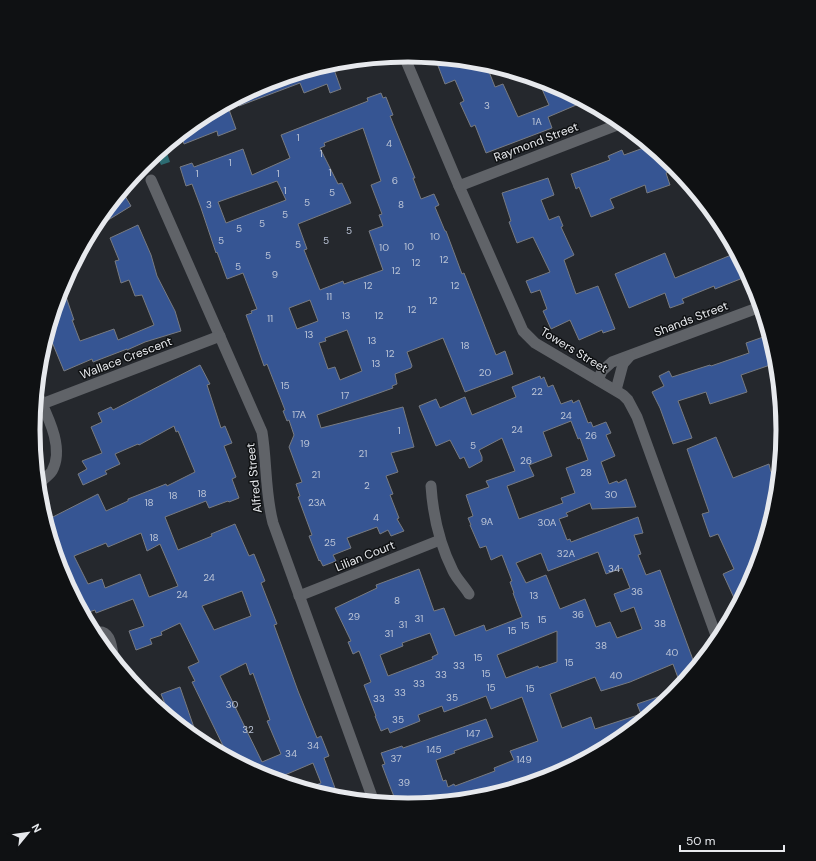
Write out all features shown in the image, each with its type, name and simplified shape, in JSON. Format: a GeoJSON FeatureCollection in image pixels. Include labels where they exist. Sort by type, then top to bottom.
{"type":"FeatureCollection","features":[{"type":"Feature","properties":{"kind":"street","name":"Towers Street"},"geometry":{"type":"LineString","coordinates":[[407,62],[523,331],[535,343],[616,390],[628,400],[637,417],[715,633]]}},
{"type":"Feature","properties":{"kind":"street","name":"Raymond Street"},"geometry":{"type":"LineString","coordinates":[[459,186],[614,126]]}},
{"type":"Feature","properties":{"kind":"street","name":"Alfred Street"},"geometry":{"type":"LineString","coordinates":[[151,180],[262,432],[266,455],[268,503],[272,523],[372,796]]}},
{"type":"Feature","properties":{"kind":"street","name":"Shands Street"},"geometry":{"type":"LineString","coordinates":[[598,380],[608,365],[755,309]]}},
{"type":"Feature","properties":{"kind":"street","name":"Wallace Crescent"},"geometry":{"type":"LineString","coordinates":[[42,404],[220,336]]}},
{"type":"Feature","properties":{"kind":"street"},"geometry":{"type":"LineString","coordinates":[[616,390],[624,364],[630,356]]}},
{"type":"Feature","properties":{"kind":"street"},"geometry":{"type":"LineString","coordinates":[[42,404],[56,440],[57,458],[51,472],[43,479]]}},
{"type":"Feature","properties":{"kind":"street"},"geometry":{"type":"LineString","coordinates":[[430,486],[432,510],[440,540],[453,572],[469,594]]}},
{"type":"Feature","properties":{"kind":"street","name":"Lilian Court"},"geometry":{"type":"LineString","coordinates":[[299,596],[440,540]]}},
{"type":"Feature","properties":{"kind":"lane"},"geometry":{"type":"LineString","coordinates":[[99,630],[104,630],[112,638],[114,653]]}},
{"type":"Feature","properties":{"kind":"water"},"geometry":{"type":"Polygon","coordinates":[[[167,153],[170,162],[161,165],[159,160],[167,153]]]}},
{"type":"Feature","properties":{"kind":"building"},"geometry":{"type":"Polygon","coordinates":[[[437,64],[489,72],[495,87],[503,84],[518,117],[549,105],[542,88],[578,104],[548,117],[552,128],[486,153],[475,125],[471,127],[460,103],[464,101],[455,80],[445,84],[437,64]]]}},
{"type":"Feature","properties":{"kind":"building"},"geometry":{"type":"Polygon","coordinates":[[[334,70],[341,89],[330,93],[327,84],[304,93],[300,83],[239,106],[238,104],[245,100],[290,82],[334,70]]]}},
{"type":"Feature","properties":{"kind":"building"},"geometry":{"type":"Polygon","coordinates":[[[381,93],[383,98],[386,97],[393,115],[390,116],[415,178],[413,178],[421,199],[434,194],[439,205],[435,207],[446,231],[462,274],[464,273],[496,355],[505,351],[513,374],[465,392],[443,338],[407,352],[412,366],[411,368],[395,374],[397,384],[392,386],[393,388],[317,415],[321,428],[403,407],[414,447],[391,453],[398,472],[386,476],[393,494],[390,495],[399,518],[397,519],[404,531],[391,536],[388,530],[380,534],[377,527],[347,538],[351,548],[333,555],[336,561],[323,566],[320,560],[319,561],[309,536],[312,535],[298,497],[300,496],[296,484],[302,482],[289,447],[294,435],[289,420],[287,421],[283,411],[285,410],[267,364],[264,366],[246,315],[257,309],[243,273],[227,279],[217,252],[216,253],[192,184],[186,186],[180,167],[192,163],[194,167],[243,149],[252,175],[290,158],[281,135],[368,101],[367,98],[381,93]],[[363,128],[324,143],[325,146],[320,148],[338,184],[342,183],[351,203],[298,224],[307,249],[304,250],[320,290],[343,281],[344,284],[383,270],[369,231],[383,226],[379,215],[382,214],[371,185],[381,181],[363,128]],[[277,181],[218,202],[226,223],[286,200],[277,181]],[[310,300],[289,308],[297,329],[318,321],[310,300]],[[347,330],[325,338],[326,341],[319,343],[328,369],[335,367],[340,380],[362,371],[347,330]]]}},
{"type":"Feature","properties":{"kind":"building"},"geometry":{"type":"Polygon","coordinates":[[[229,109],[236,129],[218,136],[217,131],[184,144],[183,140],[184,139],[229,109]]]}},
{"type":"Feature","properties":{"kind":"building"},"geometry":{"type":"Polygon","coordinates":[[[643,148],[670,172],[666,173],[670,185],[647,193],[645,185],[610,199],[614,208],[591,217],[579,187],[576,189],[571,174],[610,160],[608,156],[622,150],[624,155],[643,148]]]}},
{"type":"Feature","properties":{"kind":"building"},"geometry":{"type":"Polygon","coordinates":[[[548,178],[554,195],[541,200],[549,220],[559,216],[563,226],[561,227],[574,255],[564,260],[576,294],[598,286],[615,329],[603,333],[602,330],[579,340],[570,320],[551,329],[543,311],[547,309],[540,290],[531,293],[526,281],[550,272],[533,237],[517,243],[509,222],[511,221],[502,193],[548,178]]]}},
{"type":"Feature","properties":{"kind":"building"},"geometry":{"type":"Polygon","coordinates":[[[125,196],[131,206],[105,222],[125,196]]]}},
{"type":"Feature","properties":{"kind":"building"},"geometry":{"type":"Polygon","coordinates":[[[138,225],[151,255],[157,276],[175,311],[181,331],[145,342],[93,362],[92,359],[64,371],[51,342],[66,296],[74,320],[72,320],[80,341],[114,329],[118,340],[154,325],[142,295],[135,296],[129,280],[121,283],[115,261],[119,260],[110,238],[138,225]]]}},
{"type":"Feature","properties":{"kind":"building"},"geometry":{"type":"Polygon","coordinates":[[[665,253],[675,278],[731,255],[743,278],[715,289],[714,286],[682,299],[684,303],[670,308],[665,293],[629,308],[615,274],[665,253]]]}},
{"type":"Feature","properties":{"kind":"building"},"geometry":{"type":"Polygon","coordinates":[[[763,337],[770,365],[741,375],[747,392],[710,404],[706,392],[678,401],[692,438],[673,444],[660,408],[652,392],[664,386],[659,376],[669,371],[672,377],[749,353],[746,343],[763,337]]]}},
{"type":"Feature","properties":{"kind":"building"},"geometry":{"type":"Polygon","coordinates":[[[200,365],[210,384],[207,385],[221,428],[225,426],[232,443],[224,446],[236,477],[232,479],[239,498],[209,508],[206,501],[165,517],[178,550],[212,536],[211,534],[235,524],[249,556],[254,554],[265,581],[261,583],[277,624],[274,625],[298,691],[317,738],[321,736],[329,756],[324,758],[336,791],[313,786],[321,783],[313,763],[282,776],[245,761],[225,749],[192,682],[195,681],[188,667],[199,662],[180,623],[161,632],[162,635],[150,639],[152,644],[136,650],[129,631],[144,626],[133,599],[96,613],[95,610],[88,612],[68,571],[51,518],[98,494],[106,511],[128,501],[128,499],[166,484],[167,486],[195,472],[178,431],[176,432],[174,426],[139,445],[138,444],[115,454],[120,464],[105,471],[107,474],[83,485],[78,474],[87,469],[82,461],[102,453],[91,427],[102,422],[98,413],[111,407],[113,410],[200,365]],[[141,533],[108,547],[106,543],[74,556],[88,584],[102,579],[105,588],[140,574],[149,597],[178,586],[160,544],[147,551],[141,533]],[[242,591],[202,606],[214,630],[251,616],[242,591]],[[246,663],[220,676],[262,762],[281,754],[267,721],[270,720],[253,673],[250,675],[246,663]]]}},
{"type":"Feature","properties":{"kind":"building"},"geometry":{"type":"Polygon","coordinates":[[[540,376],[541,379],[544,377],[548,387],[553,385],[561,404],[572,400],[573,403],[579,400],[588,423],[591,422],[593,427],[606,422],[611,433],[606,435],[615,456],[601,462],[609,484],[617,481],[618,483],[626,479],[636,507],[592,509],[590,503],[566,513],[568,516],[559,519],[567,540],[570,539],[571,542],[638,517],[643,533],[634,535],[641,554],[638,555],[646,575],[660,570],[694,662],[679,680],[673,664],[630,682],[601,691],[595,677],[550,694],[562,728],[591,717],[595,729],[641,714],[637,704],[664,695],[632,722],[592,749],[571,761],[526,779],[480,791],[432,798],[395,798],[382,765],[385,764],[381,753],[402,746],[403,748],[486,719],[493,737],[454,751],[455,753],[436,760],[443,781],[446,780],[448,787],[454,784],[455,786],[495,771],[494,768],[514,760],[510,751],[538,741],[522,697],[491,709],[486,696],[444,712],[442,706],[418,715],[420,721],[390,733],[388,728],[381,731],[364,685],[371,682],[359,651],[353,654],[348,642],[351,641],[335,608],[377,588],[376,585],[419,569],[434,611],[444,608],[455,636],[484,625],[486,631],[522,617],[513,593],[510,582],[512,581],[502,555],[491,560],[486,546],[480,548],[468,518],[473,516],[466,495],[489,487],[486,481],[515,471],[502,438],[479,450],[482,461],[469,468],[464,457],[460,459],[450,440],[436,446],[419,406],[436,399],[440,408],[465,397],[472,415],[516,397],[512,387],[540,376]],[[571,421],[543,432],[552,456],[529,465],[534,476],[507,486],[519,519],[563,503],[561,498],[575,493],[566,468],[588,460],[580,438],[578,439],[571,421]],[[598,552],[548,571],[541,553],[516,563],[526,583],[546,575],[560,609],[585,599],[596,627],[610,622],[617,638],[642,629],[634,607],[621,612],[614,594],[630,588],[622,568],[606,574],[598,552]],[[557,631],[497,655],[506,678],[538,666],[539,668],[557,662],[557,631]],[[430,633],[402,643],[403,646],[380,655],[388,676],[433,659],[432,657],[438,654],[430,633]]]}},
{"type":"Feature","properties":{"kind":"building"},"geometry":{"type":"Polygon","coordinates":[[[716,437],[733,478],[769,464],[771,472],[774,471],[769,502],[763,526],[748,571],[735,599],[723,574],[734,569],[718,534],[710,537],[702,514],[709,512],[687,449],[716,437]]]}},
{"type":"Feature","properties":{"kind":"building"},"geometry":{"type":"Polygon","coordinates":[[[180,687],[195,729],[167,708],[161,694],[180,687]]]}}]}
